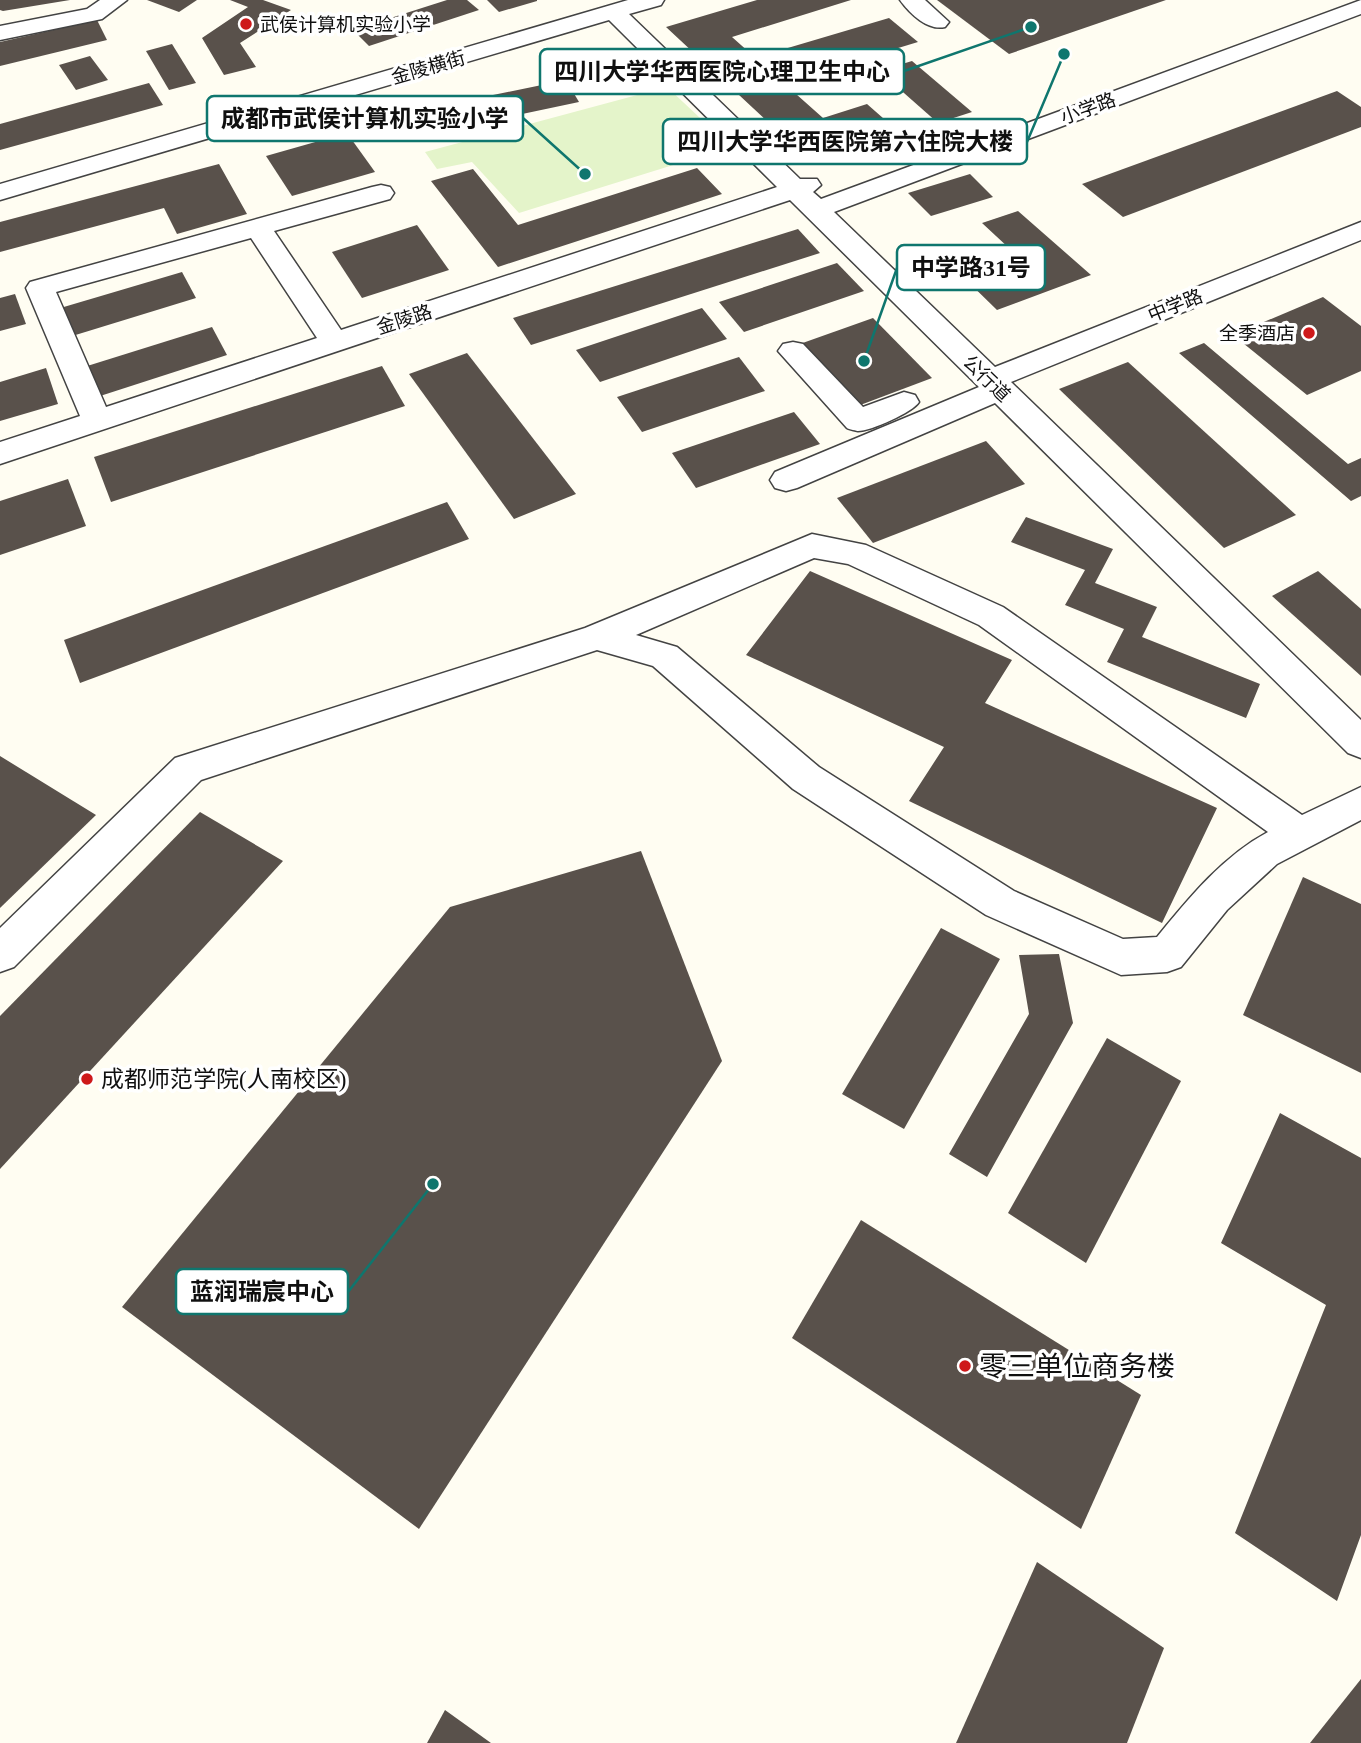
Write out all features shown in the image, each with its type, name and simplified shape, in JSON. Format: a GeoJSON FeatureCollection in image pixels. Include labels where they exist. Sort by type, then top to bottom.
{"type":"FeatureCollection","features":[{"type":"Feature","properties":{"kind":"street"},"geometry":{"type":"LineString","coordinates":[[0,33],[94,14],[116,0]]}},
{"type":"Feature","properties":{"kind":"street","name":"金陵横街"},"geometry":{"type":"LineString","coordinates":[[0,192],[653,0]]}},
{"type":"Feature","properties":{"kind":"street"},"geometry":{"type":"LineString","coordinates":[[911,0],[937,22]]}},
{"type":"Feature","properties":{"kind":"street","name":"小学路"},"geometry":{"type":"LineString","coordinates":[[811,198],[1361,6]]}},
{"type":"Feature","properties":{"kind":"street","name":"公行道"},"geometry":{"type":"LineString","coordinates":[[620,10],[1361,743]]}},
{"type":"Feature","properties":{"kind":"street"},"geometry":{"type":"LineString","coordinates":[[96,421],[40,288],[381,193]]}},
{"type":"Feature","properties":{"kind":"street","name":"金陵路"},"geometry":{"type":"LineString","coordinates":[[0,453],[335,342],[811,198]]}},
{"type":"Feature","properties":{"kind":"street"},"geometry":{"type":"LineString","coordinates":[[258,228],[335,342]]}},
{"type":"Feature","properties":{"kind":"street","name":"中学路"},"geometry":{"type":"LineString","coordinates":[[994,378],[1361,230]]}},
{"type":"Feature","properties":{"kind":"street"},"geometry":{"type":"LineString","coordinates":[[793,351],[858,421],[994,378]]}},
{"type":"Feature","properties":{"kind":"street"},"geometry":{"type":"LineString","coordinates":[[786,480],[994,378]]}},
{"type":"Feature","properties":{"kind":"street","name":"公行道"},"geometry":{"type":"LineString","coordinates":[[994,378],[1361,711]]}},
{"type":"Feature","properties":{"kind":"street"},"geometry":{"type":"LineString","coordinates":[[0,954],[188,769],[597,637],[812,545],[854,553],[991,616],[1300,834]]}},
{"type":"Feature","properties":{"kind":"street"},"geometry":{"type":"LineString","coordinates":[[597,637],[665,656],[806,778],[999,904],[1121,957],[1167,954],[1213,898],[1264,853],[1361,802]]}},
{"type":"Feature","properties":{"kind":"green space"},"geometry":{"type":"Polygon","coordinates":[[[667,87],[731,147],[519,213],[472,162],[437,169],[425,152],[667,87]]]}},
{"type":"Feature","properties":{"kind":"building"},"geometry":{"type":"Polygon","coordinates":[[[0,0],[70,0],[3,11],[0,10],[0,0]]]}},
{"type":"Feature","properties":{"kind":"building","name":"武侯计算机实验小学"},"geometry":{"type":"Polygon","coordinates":[[[147,0],[197,0],[179,12],[147,0]]]}},
{"type":"Feature","properties":{"kind":"building","name":"武侯计算机实验小学"},"geometry":{"type":"Polygon","coordinates":[[[230,0],[263,0],[291,10],[240,43],[256,67],[224,75],[202,38],[248,7],[230,0]]]}},
{"type":"Feature","properties":{"kind":"building"},"geometry":{"type":"Polygon","coordinates":[[[447,0],[467,0],[479,10],[369,46],[353,30],[447,0]]]}},
{"type":"Feature","properties":{"kind":"building"},"geometry":{"type":"Polygon","coordinates":[[[487,0],[537,0],[537,1],[499,12],[487,0]]]}},
{"type":"Feature","properties":{"kind":"building"},"geometry":{"type":"Polygon","coordinates":[[[757,0],[851,0],[732,37],[823,118],[867,104],[900,133],[811,162],[666,27],[757,0]]]}},
{"type":"Feature","properties":{"kind":"building"},"geometry":{"type":"Polygon","coordinates":[[[937,0],[1166,0],[1009,54],[937,0]]]}},
{"type":"Feature","properties":{"kind":"building"},"geometry":{"type":"Polygon","coordinates":[[[889,18],[918,42],[809,75],[781,50],[889,18]]]}},
{"type":"Feature","properties":{"kind":"building"},"geometry":{"type":"Polygon","coordinates":[[[97,20],[107,40],[0,66],[0,42],[97,20]]]}},
{"type":"Feature","properties":{"kind":"building"},"geometry":{"type":"Polygon","coordinates":[[[172,44],[196,83],[169,90],[146,51],[172,44]]]}},
{"type":"Feature","properties":{"kind":"building"},"geometry":{"type":"Polygon","coordinates":[[[90,56],[108,80],[76,90],[59,65],[90,56]]]}},
{"type":"Feature","properties":{"kind":"building"},"geometry":{"type":"Polygon","coordinates":[[[912,61],[972,112],[938,123],[879,71],[912,61]]]}},
{"type":"Feature","properties":{"kind":"building"},"geometry":{"type":"Polygon","coordinates":[[[566,80],[579,102],[466,126],[454,103],[566,80]]]}},
{"type":"Feature","properties":{"kind":"building"},"geometry":{"type":"Polygon","coordinates":[[[149,83],[163,105],[0,150],[0,124],[149,83]]]}},
{"type":"Feature","properties":{"kind":"building"},"geometry":{"type":"Polygon","coordinates":[[[1337,91],[1361,107],[1361,127],[1123,217],[1082,184],[1337,91]]]}},
{"type":"Feature","properties":{"kind":"building"},"geometry":{"type":"Polygon","coordinates":[[[347,133],[375,172],[292,196],[266,156],[347,133]]]}},
{"type":"Feature","properties":{"kind":"building"},"geometry":{"type":"Polygon","coordinates":[[[219,164],[247,214],[177,234],[164,208],[0,252],[0,222],[219,164]]]}},
{"type":"Feature","properties":{"kind":"building"},"geometry":{"type":"Polygon","coordinates":[[[697,168],[722,194],[498,267],[431,181],[473,169],[518,225],[697,168]]]}},
{"type":"Feature","properties":{"kind":"building"},"geometry":{"type":"Polygon","coordinates":[[[970,174],[993,197],[931,216],[908,193],[970,174]]]}},
{"type":"Feature","properties":{"kind":"building"},"geometry":{"type":"Polygon","coordinates":[[[1018,211],[1091,275],[997,310],[955,269],[1010,249],[982,223],[1018,211]]]}},
{"type":"Feature","properties":{"kind":"building"},"geometry":{"type":"Polygon","coordinates":[[[417,225],[449,270],[362,298],[332,252],[417,225]]]}},
{"type":"Feature","properties":{"kind":"building"},"geometry":{"type":"Polygon","coordinates":[[[798,229],[820,253],[531,345],[513,318],[798,229]]]}},
{"type":"Feature","properties":{"kind":"building"},"geometry":{"type":"Polygon","coordinates":[[[837,263],[864,291],[744,332],[719,302],[837,263]]]}},
{"type":"Feature","properties":{"kind":"building"},"geometry":{"type":"Polygon","coordinates":[[[182,272],[196,298],[69,337],[57,309],[182,272]]]}},
{"type":"Feature","properties":{"kind":"building"},"geometry":{"type":"Polygon","coordinates":[[[15,294],[26,324],[0,331],[0,298],[15,294]]]}},
{"type":"Feature","properties":{"kind":"building"},"geometry":{"type":"Polygon","coordinates":[[[1323,297],[1361,326],[1361,371],[1307,395],[1233,335],[1323,297]]]}},
{"type":"Feature","properties":{"kind":"building"},"geometry":{"type":"Polygon","coordinates":[[[702,308],[727,339],[600,382],[576,350],[702,308]]]}},
{"type":"Feature","properties":{"kind":"building"},"geometry":{"type":"Polygon","coordinates":[[[873,318],[932,378],[855,407],[797,345],[873,318]]]}},
{"type":"Feature","properties":{"kind":"building"},"geometry":{"type":"Polygon","coordinates":[[[212,327],[227,355],[97,397],[84,367],[212,327]]]}},
{"type":"Feature","properties":{"kind":"building"},"geometry":{"type":"Polygon","coordinates":[[[1204,343],[1348,464],[1361,458],[1361,496],[1351,501],[1179,353],[1204,343]]]}},
{"type":"Feature","properties":{"kind":"building"},"geometry":{"type":"Polygon","coordinates":[[[467,353],[576,494],[514,519],[409,374],[467,353]]]}},
{"type":"Feature","properties":{"kind":"building"},"geometry":{"type":"Polygon","coordinates":[[[739,357],[765,391],[642,432],[617,397],[739,357]]]}},
{"type":"Feature","properties":{"kind":"building"},"geometry":{"type":"Polygon","coordinates":[[[1128,362],[1296,515],[1224,548],[1059,389],[1128,362]]]}},
{"type":"Feature","properties":{"kind":"building"},"geometry":{"type":"Polygon","coordinates":[[[382,366],[405,406],[111,502],[94,457],[382,366]]]}},
{"type":"Feature","properties":{"kind":"building"},"geometry":{"type":"Polygon","coordinates":[[[46,368],[58,404],[0,421],[0,382],[46,368]]]}},
{"type":"Feature","properties":{"kind":"building"},"geometry":{"type":"Polygon","coordinates":[[[794,412],[820,444],[696,488],[672,453],[794,412]]]}},
{"type":"Feature","properties":{"kind":"building"},"geometry":{"type":"Polygon","coordinates":[[[986,441],[1025,484],[873,543],[837,498],[986,441]]]}},
{"type":"Feature","properties":{"kind":"building"},"geometry":{"type":"Polygon","coordinates":[[[68,479],[86,526],[0,555],[0,501],[68,479]]]}},
{"type":"Feature","properties":{"kind":"building"},"geometry":{"type":"Polygon","coordinates":[[[447,502],[469,539],[80,683],[64,640],[447,502]]]}},
{"type":"Feature","properties":{"kind":"building"},"geometry":{"type":"Polygon","coordinates":[[[1026,517],[1113,549],[1095,583],[1157,607],[1142,637],[1260,684],[1246,718],[1107,662],[1124,629],[1065,605],[1085,570],[1011,542],[1026,517]]]}},
{"type":"Feature","properties":{"kind":"building"},"geometry":{"type":"Polygon","coordinates":[[[810,571],[1012,660],[985,703],[1217,808],[1162,923],[909,801],[944,747],[746,655],[810,571]]]}},
{"type":"Feature","properties":{"kind":"building"},"geometry":{"type":"Polygon","coordinates":[[[1318,571],[1361,609],[1361,676],[1272,596],[1318,571]]]}},
{"type":"Feature","properties":{"kind":"building"},"geometry":{"type":"Polygon","coordinates":[[[0,756],[96,815],[0,908],[0,756]]]}},
{"type":"Feature","properties":{"kind":"building"},"geometry":{"type":"Polygon","coordinates":[[[200,812],[283,861],[0,1169],[0,1016],[200,812]]]}},
{"type":"Feature","properties":{"kind":"building"},"geometry":{"type":"Polygon","coordinates":[[[641,851],[722,1061],[419,1529],[122,1307],[450,907],[641,851]]]}},
{"type":"Feature","properties":{"kind":"building"},"geometry":{"type":"Polygon","coordinates":[[[1303,877],[1361,904],[1361,1073],[1243,1015],[1303,877]]]}},
{"type":"Feature","properties":{"kind":"building"},"geometry":{"type":"Polygon","coordinates":[[[941,928],[1000,959],[904,1129],[842,1094],[941,928]]]}},
{"type":"Feature","properties":{"kind":"building"},"geometry":{"type":"Polygon","coordinates":[[[1059,954],[1073,1023],[987,1177],[949,1154],[1029,1014],[1019,955],[1059,954]]]}},
{"type":"Feature","properties":{"kind":"building"},"geometry":{"type":"Polygon","coordinates":[[[1107,1038],[1181,1081],[1086,1263],[1008,1213],[1107,1038]]]}},
{"type":"Feature","properties":{"kind":"building"},"geometry":{"type":"Polygon","coordinates":[[[1280,1113],[1361,1158],[1361,1535],[1337,1601],[1235,1533],[1326,1305],[1221,1243],[1280,1113]]]}},
{"type":"Feature","properties":{"kind":"building","name":"零三单位商务楼"},"geometry":{"type":"Polygon","coordinates":[[[861,1220],[1141,1395],[1081,1529],[792,1338],[861,1220]]]}},
{"type":"Feature","properties":{"kind":"building"},"geometry":{"type":"Polygon","coordinates":[[[1037,1562],[1164,1648],[1127,1743],[956,1743],[1037,1562]]]}},
{"type":"Feature","properties":{"kind":"building"},"geometry":{"type":"Polygon","coordinates":[[[1361,1679],[1361,1743],[1310,1743],[1361,1679]]]}},
{"type":"Feature","properties":{"kind":"building"},"geometry":{"type":"Polygon","coordinates":[[[445,1710],[491,1743],[427,1743],[445,1710]]]}},
{"type":"Feature","properties":{"kind":"place","name":"武侯计算机实验小学"},"geometry":{"type":"Point","coordinates":[246,24]}},
{"type":"Feature","properties":{"kind":"place","name":"四川大学华西医院心理卫生中心"},"geometry":{"type":"Point","coordinates":[1031,27]}},
{"type":"Feature","properties":{"kind":"place","name":"四川大学华西医院第六住院大楼"},"geometry":{"type":"Point","coordinates":[1064,54]}},
{"type":"Feature","properties":{"kind":"place","name":"成都市武侯计算机实验小学"},"geometry":{"type":"Point","coordinates":[585,174]}},
{"type":"Feature","properties":{"kind":"place","name":"全季酒店"},"geometry":{"type":"Point","coordinates":[1309,333]}},
{"type":"Feature","properties":{"kind":"place","name":"中学路31号"},"geometry":{"type":"Point","coordinates":[864,361]}},
{"type":"Feature","properties":{"kind":"place","name":"成都师范学院(人南校区)"},"geometry":{"type":"Point","coordinates":[87,1079]}},
{"type":"Feature","properties":{"kind":"place","name":"蓝润瑞宸中心"},"geometry":{"type":"Point","coordinates":[433,1184]}},
{"type":"Feature","properties":{"kind":"place","name":"零三单位商务楼"},"geometry":{"type":"Point","coordinates":[965,1366]}}]}
